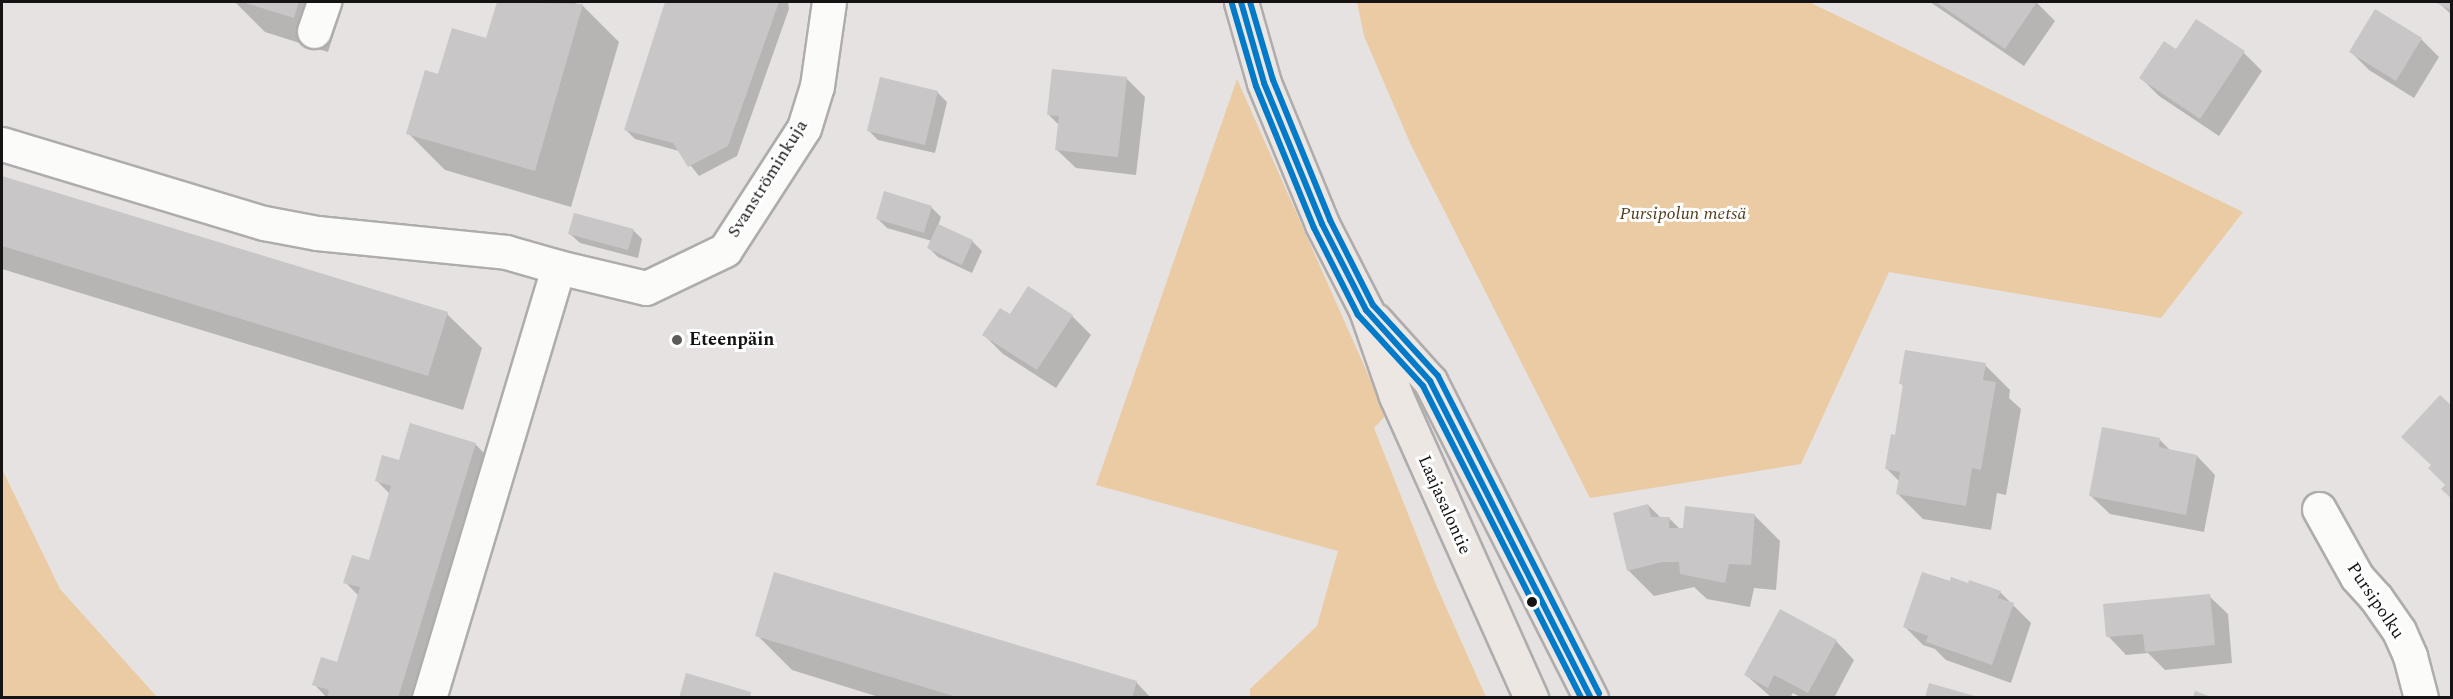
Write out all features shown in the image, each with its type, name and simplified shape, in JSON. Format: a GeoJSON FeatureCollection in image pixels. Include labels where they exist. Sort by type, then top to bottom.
{"type":"FeatureCollection","features":[{"type":"Feature","properties":{"kind":"main road","name":"Laajasalontie"},"geometry":{"type":"LineString","coordinates":[[1240,2],[1269,94],[1323,224],[1366,310],[1396,396],[1531,698]]}},
{"type":"Feature","properties":{"kind":"main road","name":"Laajasalontie"},"geometry":{"type":"LineString","coordinates":[[1366,310],[1430,381],[1591,698]]}},
{"type":"Feature","properties":{"kind":"street","name":"Svanströminkuja"},"geometry":{"type":"LineString","coordinates":[[558,267],[646,288],[724,250],[804,128],[818,76],[829,2]]}},
{"type":"Feature","properties":{"kind":"street"},"geometry":{"type":"LineString","coordinates":[[2,144],[264,223],[317,233],[506,252],[558,267],[429,698]]}},
{"type":"Feature","properties":{"kind":"street","name":"Pursipolku"},"geometry":{"type":"LineString","coordinates":[[2319,509],[2356,577],[2376,598],[2399,631],[2410,656],[2421,698]]}},
{"type":"Feature","properties":{"kind":"green space","name":"Pursipolun metsä"},"geometry":{"type":"Polygon","coordinates":[[[1357,2],[1809,2],[2243,212],[2161,318],[1889,272],[1801,464],[1590,498],[1411,145],[1364,36],[1357,2]]]}},
{"type":"Feature","properties":{"kind":"green space"},"geometry":{"type":"Polygon","coordinates":[[[1237,79],[1386,415],[1374,428],[1437,587],[1486,697],[1250,697],[1250,689],[1317,626],[1338,551],[1096,485],[1237,79]]]}},
{"type":"Feature","properties":{"kind":"green space"},"geometry":{"type":"Polygon","coordinates":[[[2,469],[60,589],[157,697],[2,697],[2,469]]]}},
{"type":"Feature","properties":{"kind":"building"},"geometry":{"type":"Polygon","coordinates":[[[242,2],[299,2],[294,18],[242,2]]]}},
{"type":"Feature","properties":{"kind":"building"},"geometry":{"type":"Polygon","coordinates":[[[497,2],[583,4],[535,171],[406,134],[425,70],[438,74],[452,28],[486,38],[497,2]]]}},
{"type":"Feature","properties":{"kind":"building"},"geometry":{"type":"Polygon","coordinates":[[[665,2],[779,2],[728,146],[688,167],[673,143],[624,130],[665,2]]]}},
{"type":"Feature","properties":{"kind":"building"},"geometry":{"type":"Polygon","coordinates":[[[1936,2],[2037,2],[2005,49],[1936,2]]]}},
{"type":"Feature","properties":{"kind":"building"},"geometry":{"type":"Polygon","coordinates":[[[2452,2],[2452,11],[2437,3],[2452,2]]]}},
{"type":"Feature","properties":{"kind":"building"},"geometry":{"type":"Polygon","coordinates":[[[2375,9],[2422,38],[2396,81],[2349,52],[2375,9]]]}},
{"type":"Feature","properties":{"kind":"building"},"geometry":{"type":"Polygon","coordinates":[[[2196,19],[2245,51],[2200,119],[2139,78],[2164,41],[2176,49],[2196,19]]]}},
{"type":"Feature","properties":{"kind":"building"},"geometry":{"type":"Polygon","coordinates":[[[1052,69],[1127,77],[1118,157],[1055,150],[1059,116],[1047,115],[1052,69]]]}},
{"type":"Feature","properties":{"kind":"building"},"geometry":{"type":"Polygon","coordinates":[[[880,77],[938,91],[925,145],[867,131],[880,77]]]}},
{"type":"Feature","properties":{"kind":"building"},"geometry":{"type":"Polygon","coordinates":[[[2,176],[448,312],[428,376],[2,246],[2,176]]]}},
{"type":"Feature","properties":{"kind":"building"},"geometry":{"type":"Polygon","coordinates":[[[884,191],[932,206],[924,233],[876,219],[884,191]]]}},
{"type":"Feature","properties":{"kind":"building"},"geometry":{"type":"Polygon","coordinates":[[[574,213],[634,229],[628,250],[568,234],[574,213]]]}},
{"type":"Feature","properties":{"kind":"building"},"geometry":{"type":"Polygon","coordinates":[[[938,224],[973,240],[962,265],[927,248],[938,224]]]}},
{"type":"Feature","properties":{"kind":"building"},"geometry":{"type":"Polygon","coordinates":[[[1028,286],[1073,315],[1037,370],[982,335],[1000,308],[1010,314],[1028,286]]]}},
{"type":"Feature","properties":{"kind":"building"},"geometry":{"type":"Polygon","coordinates":[[[1905,350],[1986,363],[1983,380],[1996,382],[1981,470],[1972,468],[1966,506],[1896,494],[1900,472],[1885,469],[1891,434],[1895,435],[1903,384],[1899,384],[1905,350]]]}},
{"type":"Feature","properties":{"kind":"building"},"geometry":{"type":"Polygon","coordinates":[[[2440,395],[2452,406],[2452,499],[2441,489],[2445,485],[2428,468],[2431,465],[2401,437],[2440,395]]]}},
{"type":"Feature","properties":{"kind":"building"},"geometry":{"type":"Polygon","coordinates":[[[410,423],[476,443],[398,698],[327,698],[329,690],[312,685],[321,657],[337,662],[360,587],[343,583],[352,555],[369,560],[391,486],[375,481],[382,455],[399,460],[410,423]]]}},
{"type":"Feature","properties":{"kind":"building"},"geometry":{"type":"Polygon","coordinates":[[[2102,427],[2160,438],[2159,447],[2197,455],[2186,515],[2089,496],[2102,427]]]}},
{"type":"Feature","properties":{"kind":"building"},"geometry":{"type":"Polygon","coordinates":[[[1648,504],[1651,517],[1670,517],[1669,528],[1683,528],[1685,506],[1755,514],[1751,565],[1729,564],[1725,583],[1680,574],[1679,562],[1662,562],[1627,571],[1613,513],[1648,504]]]}},
{"type":"Feature","properties":{"kind":"building"},"geometry":{"type":"Polygon","coordinates":[[[774,572],[1137,681],[1132,698],[960,698],[755,636],[774,572]]]}},
{"type":"Feature","properties":{"kind":"building"},"geometry":{"type":"Polygon","coordinates":[[[1922,572],[1950,581],[1951,577],[1968,583],[1969,580],[2001,591],[1998,598],[2014,603],[1992,665],[1926,642],[1928,636],[1903,627],[1922,572]]]}},
{"type":"Feature","properties":{"kind":"building"},"geometry":{"type":"Polygon","coordinates":[[[2210,594],[2215,645],[2145,652],[2143,634],[2106,637],[2103,604],[2210,594]]]}},
{"type":"Feature","properties":{"kind":"building"},"geometry":{"type":"Polygon","coordinates":[[[1780,609],[1837,640],[1808,693],[1774,675],[1768,688],[1744,675],[1780,609]]]}},
{"type":"Feature","properties":{"kind":"building"},"geometry":{"type":"Polygon","coordinates":[[[686,673],[751,692],[750,698],[679,698],[686,673]]]}},
{"type":"Feature","properties":{"kind":"building"},"geometry":{"type":"Polygon","coordinates":[[[1929,683],[1978,697],[1978,698],[1925,698],[1929,683]]]}},
{"type":"Feature","properties":{"kind":"building"},"geometry":{"type":"Polygon","coordinates":[[[2195,691],[2211,697],[2211,698],[2193,698],[2195,691]]]}},
{"type":"Feature","properties":{"kind":"transit line"},"geometry":{"type":"LineString","coordinates":[[1241,2],[1264,83],[1322,224],[1366,310],[1430,381],[1591,698]]}},
{"type":"Feature","properties":{"kind":"transit line"},"geometry":{"type":"LineString","coordinates":[[1250,2],[1273,80],[1330,220],[1373,305],[1438,376],[1599,694]]}},
{"type":"Feature","properties":{"kind":"transit line"},"geometry":{"type":"LineString","coordinates":[[1232,4],[1256,86],[1314,228],[1358,315],[1423,386],[1581,698]]}},
{"type":"Feature","properties":{"kind":"place","name":"Eteenpäin"},"geometry":{"type":"Point","coordinates":[677,340]}}]}
